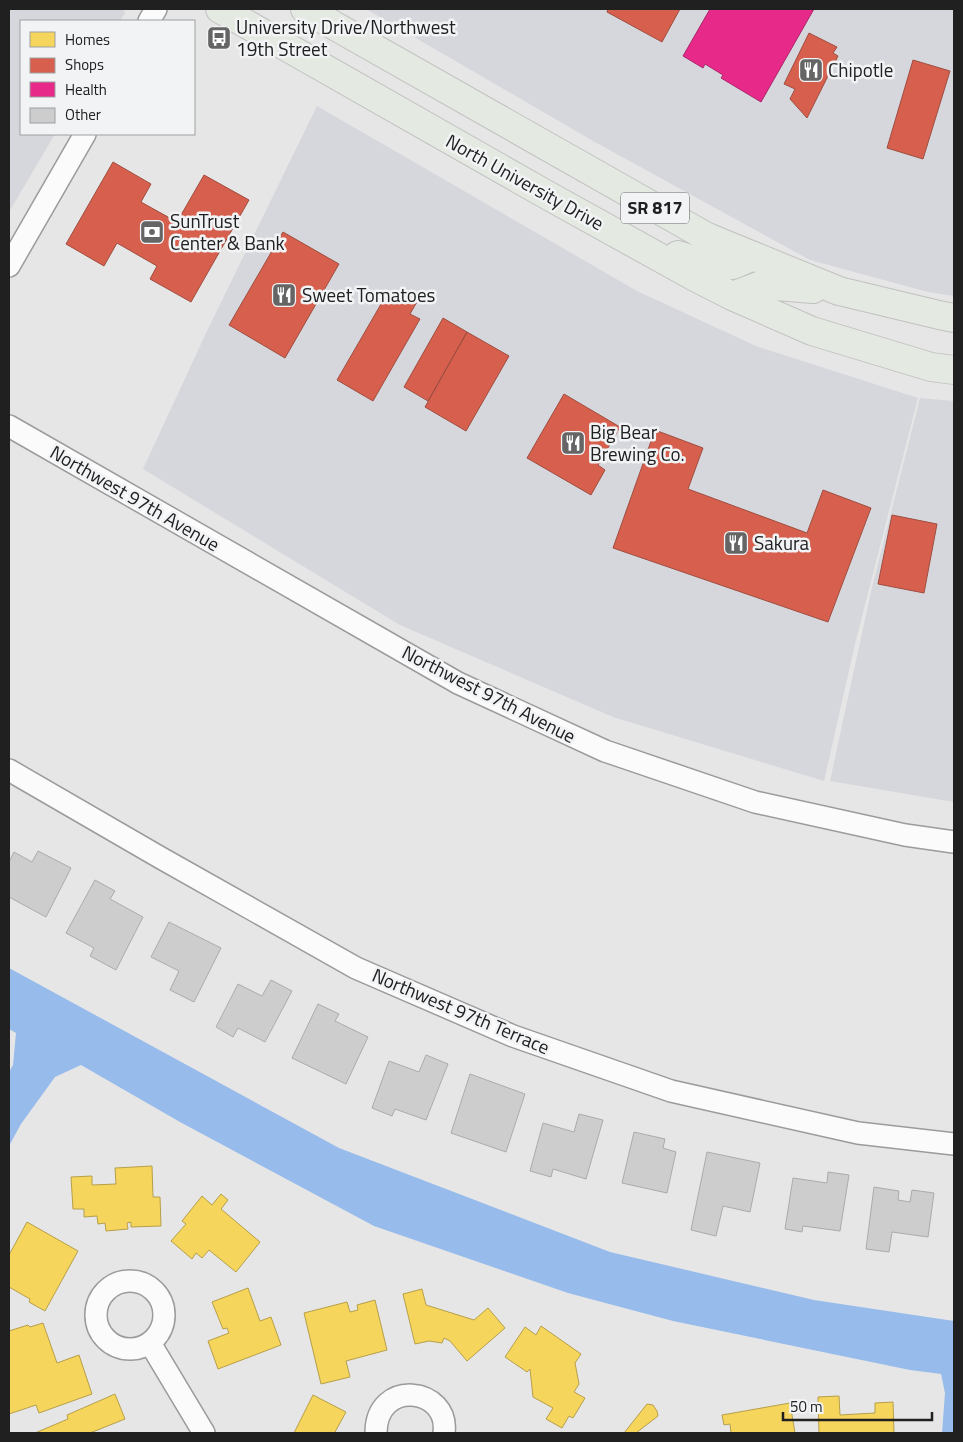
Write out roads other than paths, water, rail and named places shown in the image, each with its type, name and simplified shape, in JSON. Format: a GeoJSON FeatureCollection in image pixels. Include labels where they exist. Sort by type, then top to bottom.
{"type":"FeatureCollection","features":[{"type":"Feature","properties":{"kind":"main road","name":"North University Drive"},"geometry":{"type":"LineString","coordinates":[[220,9],[547,196],[732,296],[812,330],[931,367],[954,370]]}},
{"type":"Feature","properties":{"kind":"main road","name":"SR 817"},"geometry":{"type":"LineString","coordinates":[[305,9],[707,237],[839,291],[938,316],[954,318]]}},
{"type":"Feature","properties":{"kind":"main road"},"geometry":{"type":"LineString","coordinates":[[626,239],[711,266],[733,265],[754,256]]}},
{"type":"Feature","properties":{"kind":"main road"},"geometry":{"type":"LineString","coordinates":[[732,296],[761,285],[839,291]]}},
{"type":"Feature","properties":{"kind":"street"},"geometry":{"type":"LineString","coordinates":[[150,20],[156,9]]}},
{"type":"Feature","properties":{"kind":"street"},"geometry":{"type":"LineString","coordinates":[[9,266],[84,135]]}},
{"type":"Feature","properties":{"kind":"street","name":"Northwest 97th Avenue"},"geometry":{"type":"LineString","coordinates":[[9,426],[458,683],[606,751],[755,802],[905,835],[954,842]]}},
{"type":"Feature","properties":{"kind":"street","name":"Northwest 97th Terrace"},"geometry":{"type":"LineString","coordinates":[[9,770],[356,968],[513,1036],[671,1091],[858,1132],[954,1144]]}},
{"type":"Feature","properties":{"kind":"street"},"geometry":{"type":"LineString","coordinates":[[150,1343],[204,1433]]}},
{"type":"Feature","properties":{"kind":"street"},"geometry":{"type":"LineString","coordinates":[[376,1433],[376,1424],[386,1404],[396,1398],[407,1395],[419,1396],[429,1400],[437,1408],[443,1418],[444,1433]]}},
{"type":"Feature","properties":{"kind":"water"},"geometry":{"type":"Polygon","coordinates":[[[9,968],[339,1148],[610,1252],[814,1300],[954,1321],[954,1433],[942,1433],[945,1393],[941,1374],[910,1370],[673,1321],[568,1293],[374,1226],[180,1122],[81,1065],[55,1077],[21,1124],[9,1146],[9,1072],[13,1065],[16,1033],[9,1029],[9,968]]]}},
{"type":"Feature","properties":{"kind":"place","name":"University Drive/Northwest 19th Street"},"geometry":{"type":"Point","coordinates":[219,38]}},
{"type":"Feature","properties":{"kind":"place","name":"Chipotle"},"geometry":{"type":"Point","coordinates":[811,70]}},
{"type":"Feature","properties":{"kind":"place","name":"SunTrust Center & Bank"},"geometry":{"type":"Point","coordinates":[152,232]}},
{"type":"Feature","properties":{"kind":"place","name":"Sweet Tomatoes"},"geometry":{"type":"Point","coordinates":[284,295]}},
{"type":"Feature","properties":{"kind":"place","name":"Big Bear Brewing Co."},"geometry":{"type":"Point","coordinates":[573,443]}},
{"type":"Feature","properties":{"kind":"place","name":"Sakura"},"geometry":{"type":"Point","coordinates":[736,543]}}]}
